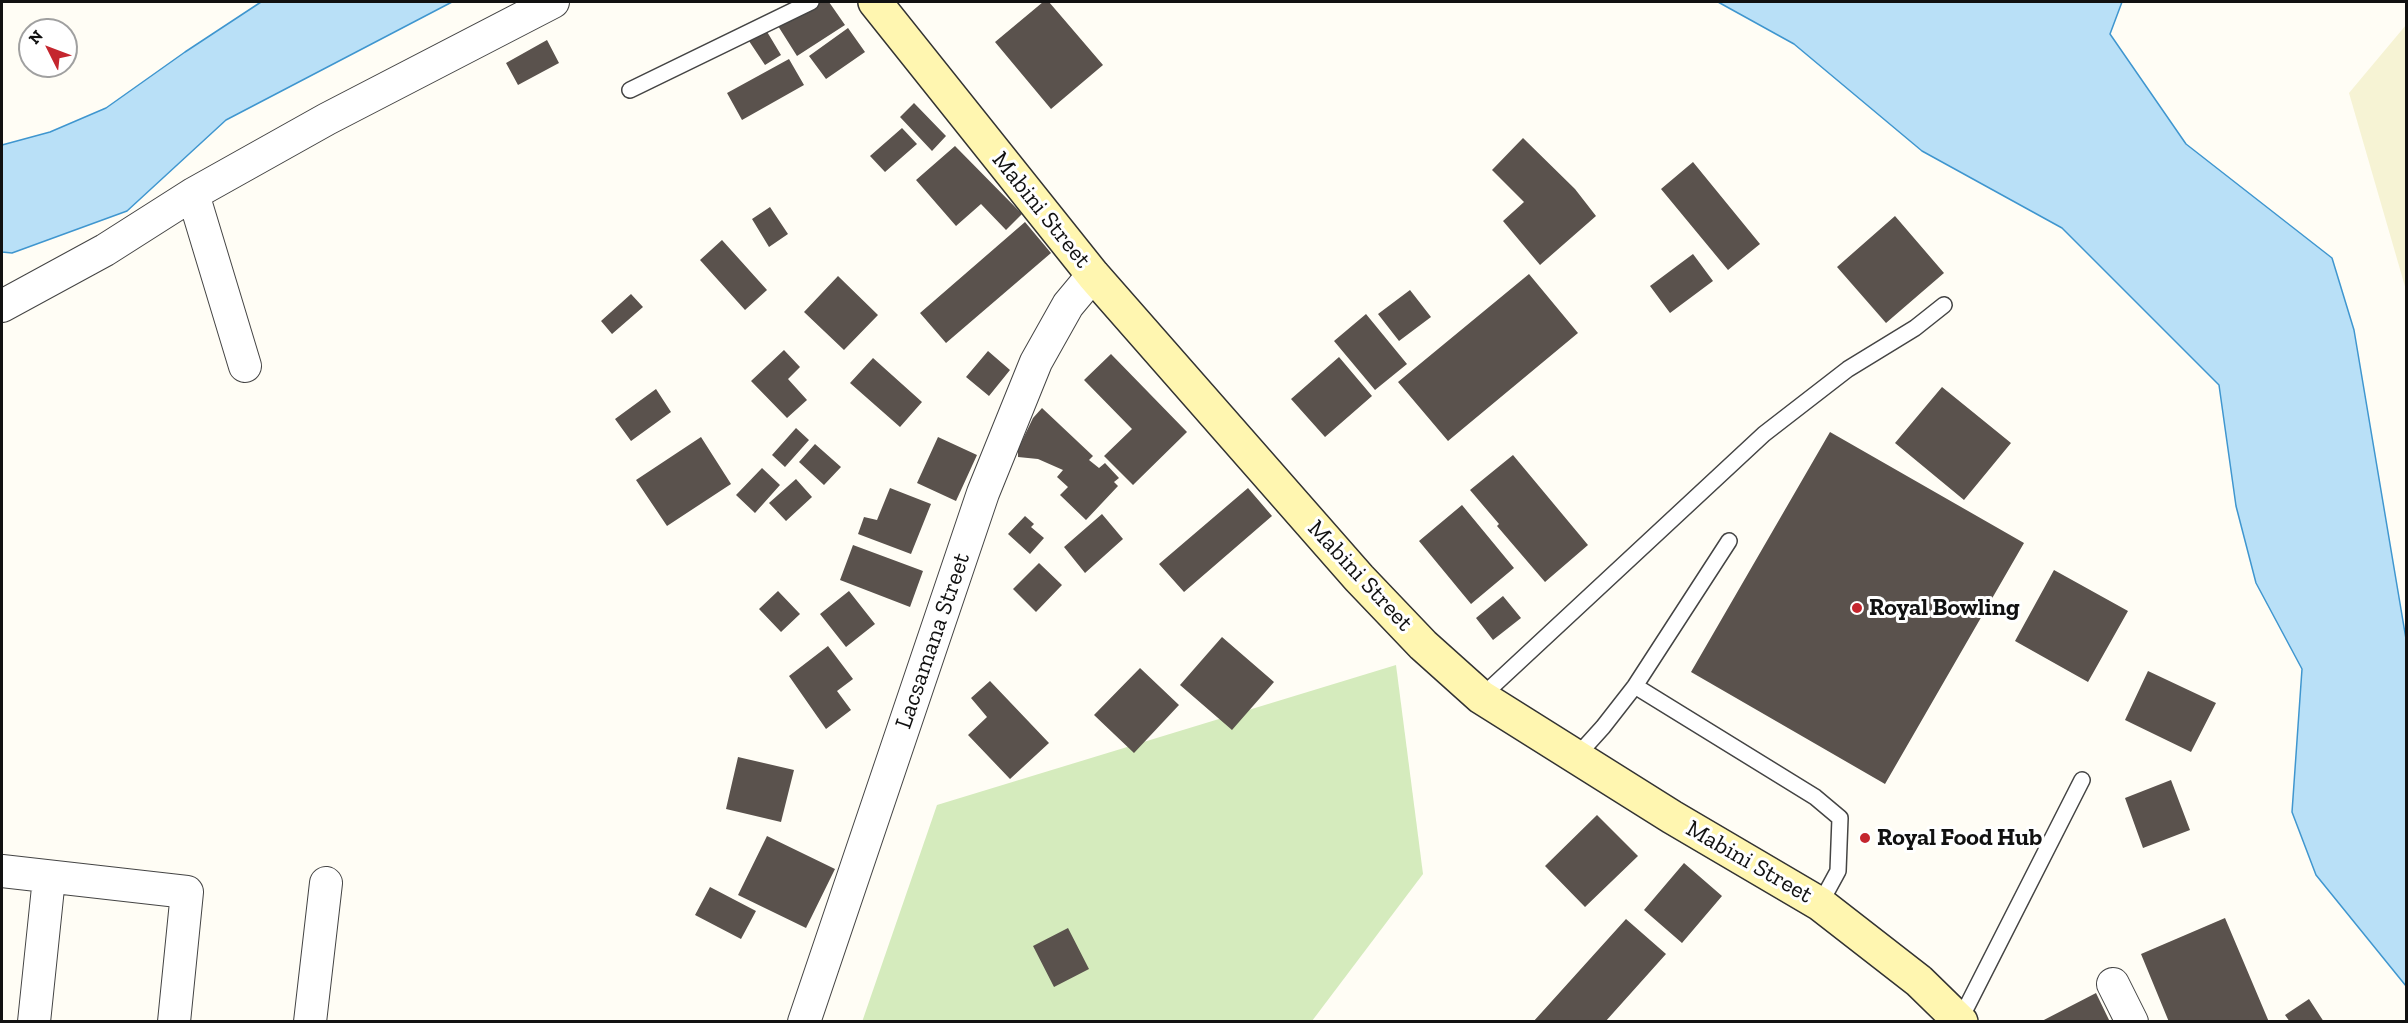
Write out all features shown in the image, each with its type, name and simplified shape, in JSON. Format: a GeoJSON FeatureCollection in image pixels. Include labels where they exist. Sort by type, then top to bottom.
{"type":"FeatureCollection","features":[{"type":"Feature","properties":{"kind":"main road","name":"Mabini Street"},"geometry":{"type":"LineString","coordinates":[[874,2],[1093,274],[1359,578],[1423,645],[1481,697],[1575,758],[1820,904],[1919,981],[1960,1021]]}},
{"type":"Feature","properties":{"kind":"street"},"geometry":{"type":"LineString","coordinates":[[2,306],[105,250],[193,195],[327,118],[553,2]]}},
{"type":"Feature","properties":{"kind":"street"},"geometry":{"type":"LineString","coordinates":[[193,195],[245,366]]}},
{"type":"Feature","properties":{"kind":"street","name":"Lacsamana Street"},"geometry":{"type":"LineString","coordinates":[[804,1022],[983,492],[1036,362],[1068,304],[1093,274]]}},
{"type":"Feature","properties":{"kind":"street"},"geometry":{"type":"LineString","coordinates":[[2,871],[187,892],[174,1022]]}},
{"type":"Feature","properties":{"kind":"street"},"geometry":{"type":"LineString","coordinates":[[34,1022],[49,878]]}},
{"type":"Feature","properties":{"kind":"street"},"geometry":{"type":"LineString","coordinates":[[310,1022],[326,884]]}},
{"type":"Feature","properties":{"kind":"street"},"geometry":{"type":"LineString","coordinates":[[2113,984],[2132,1022]]}},
{"type":"Feature","properties":{"kind":"lane"},"geometry":{"type":"LineString","coordinates":[[630,90],[811,2]]}},
{"type":"Feature","properties":{"kind":"lane"},"geometry":{"type":"LineString","coordinates":[[1481,697],[1764,434],[1848,369],[1915,328],[1944,305]]}},
{"type":"Feature","properties":{"kind":"lane"},"geometry":{"type":"LineString","coordinates":[[1575,758],[1604,727],[1635,686],[1729,541]]}},
{"type":"Feature","properties":{"kind":"lane"},"geometry":{"type":"LineString","coordinates":[[1635,686],[1815,797],[1840,818],[1838,871],[1820,904]]}},
{"type":"Feature","properties":{"kind":"lane"},"geometry":{"type":"LineString","coordinates":[[1960,1021],[2082,780]]}},
{"type":"Feature","properties":{"kind":"shaded area"},"geometry":{"type":"Polygon","coordinates":[[[2406,25],[2406,290],[2349,93],[2406,25]]]}},
{"type":"Feature","properties":{"kind":"green space"},"geometry":{"type":"Polygon","coordinates":[[[1396,665],[1423,874],[1312,1021],[862,1022],[937,805],[1396,665]]]}},
{"type":"Feature","properties":{"kind":"water"},"geometry":{"type":"Polygon","coordinates":[[[261,2],[452,2],[226,120],[127,211],[12,253],[2,252],[2,145],[50,132],[106,108],[261,2]]]}},
{"type":"Feature","properties":{"kind":"water"},"geometry":{"type":"Polygon","coordinates":[[[1718,2],[2122,2],[2110,34],[2186,144],[2332,258],[2354,330],[2406,639],[2406,986],[2316,875],[2292,812],[2302,669],[2256,583],[2236,506],[2219,385],[2062,228],[1922,151],[1794,44],[1718,2]]]}},
{"type":"Feature","properties":{"kind":"building"},"geometry":{"type":"Polygon","coordinates":[[[815,2],[829,2],[845,25],[797,56],[778,26],[815,2]]]}},
{"type":"Feature","properties":{"kind":"building"},"geometry":{"type":"Polygon","coordinates":[[[1043,2],[1049,2],[1103,65],[1051,109],[995,42],[1043,2]]]}},
{"type":"Feature","properties":{"kind":"building"},"geometry":{"type":"Polygon","coordinates":[[[848,28],[865,52],[826,79],[809,56],[848,28]]]}},
{"type":"Feature","properties":{"kind":"building"},"geometry":{"type":"Polygon","coordinates":[[[766,30],[781,55],[765,65],[749,41],[766,30]]]}},
{"type":"Feature","properties":{"kind":"building"},"geometry":{"type":"Polygon","coordinates":[[[547,40],[559,63],[518,85],[506,63],[547,40]]]}},
{"type":"Feature","properties":{"kind":"building"},"geometry":{"type":"Polygon","coordinates":[[[789,59],[804,85],[742,120],[727,93],[789,59]]]}},
{"type":"Feature","properties":{"kind":"building"},"geometry":{"type":"Polygon","coordinates":[[[914,103],[946,136],[932,151],[900,117],[914,103]]]}},
{"type":"Feature","properties":{"kind":"building"},"geometry":{"type":"Polygon","coordinates":[[[902,128],[917,144],[885,172],[870,156],[902,128]]]}},
{"type":"Feature","properties":{"kind":"building"},"geometry":{"type":"Polygon","coordinates":[[[1523,138],[1575,189],[1596,216],[1540,265],[1503,221],[1524,202],[1492,170],[1523,138]]]}},
{"type":"Feature","properties":{"kind":"building"},"geometry":{"type":"Polygon","coordinates":[[[955,146],[1022,214],[1006,230],[981,204],[956,226],[916,180],[955,146]]]}},
{"type":"Feature","properties":{"kind":"building"},"geometry":{"type":"Polygon","coordinates":[[[1693,162],[1760,244],[1728,270],[1661,189],[1693,162]]]}},
{"type":"Feature","properties":{"kind":"building"},"geometry":{"type":"Polygon","coordinates":[[[770,207],[788,234],[769,247],[752,219],[770,207]]]}},
{"type":"Feature","properties":{"kind":"building"},"geometry":{"type":"Polygon","coordinates":[[[1895,216],[1944,273],[1886,323],[1837,267],[1895,216]]]}},
{"type":"Feature","properties":{"kind":"building"},"geometry":{"type":"Polygon","coordinates":[[[1025,222],[1051,253],[946,343],[920,313],[1025,222]]]}},
{"type":"Feature","properties":{"kind":"building"},"geometry":{"type":"Polygon","coordinates":[[[722,240],[767,290],[745,310],[700,260],[722,240]]]}},
{"type":"Feature","properties":{"kind":"building"},"geometry":{"type":"Polygon","coordinates":[[[1693,254],[1713,281],[1670,313],[1650,286],[1693,254]]]}},
{"type":"Feature","properties":{"kind":"building"},"geometry":{"type":"Polygon","coordinates":[[[1529,274],[1578,333],[1448,441],[1398,382],[1529,274]]]}},
{"type":"Feature","properties":{"kind":"building"},"geometry":{"type":"Polygon","coordinates":[[[838,276],[878,315],[844,350],[804,312],[838,276]]]}},
{"type":"Feature","properties":{"kind":"building"},"geometry":{"type":"Polygon","coordinates":[[[1410,290],[1431,317],[1399,341],[1378,314],[1410,290]]]}},
{"type":"Feature","properties":{"kind":"building"},"geometry":{"type":"Polygon","coordinates":[[[631,294],[643,307],[612,334],[601,321],[631,294]]]}},
{"type":"Feature","properties":{"kind":"building"},"geometry":{"type":"Polygon","coordinates":[[[1366,314],[1407,364],[1375,390],[1334,341],[1366,314]]]}},
{"type":"Feature","properties":{"kind":"building"},"geometry":{"type":"Polygon","coordinates":[[[784,350],[800,367],[788,379],[807,400],[787,418],[751,381],[784,350]]]}},
{"type":"Feature","properties":{"kind":"building"},"geometry":{"type":"Polygon","coordinates":[[[988,351],[1010,370],[989,396],[966,377],[988,351]]]}},
{"type":"Feature","properties":{"kind":"building"},"geometry":{"type":"Polygon","coordinates":[[[1111,354],[1187,432],[1133,485],[1104,456],[1132,429],[1084,380],[1111,354]]]}},
{"type":"Feature","properties":{"kind":"building"},"geometry":{"type":"Polygon","coordinates":[[[1339,357],[1372,396],[1325,437],[1291,399],[1339,357]]]}},
{"type":"Feature","properties":{"kind":"building"},"geometry":{"type":"Polygon","coordinates":[[[873,358],[922,402],[900,427],[850,383],[873,358]]]}},
{"type":"Feature","properties":{"kind":"building"},"geometry":{"type":"Polygon","coordinates":[[[1942,387],[2011,443],[1964,500],[1895,443],[1942,387]]]}},
{"type":"Feature","properties":{"kind":"building"},"geometry":{"type":"Polygon","coordinates":[[[656,389],[671,412],[631,441],[615,419],[656,389]]]}},
{"type":"Feature","properties":{"kind":"building"},"geometry":{"type":"Polygon","coordinates":[[[1042,408],[1093,456],[1089,460],[1099,468],[1105,463],[1119,478],[1114,482],[1118,486],[1086,520],[1060,495],[1068,487],[1057,477],[1063,470],[1038,459],[1018,457],[1018,449],[1033,418],[1042,408]]]}},
{"type":"Feature","properties":{"kind":"building"},"geometry":{"type":"Polygon","coordinates":[[[796,428],[809,440],[785,467],[772,455],[796,428]]]}},
{"type":"Feature","properties":{"kind":"building","name":"Royal Bowling"},"geometry":{"type":"Polygon","coordinates":[[[1830,432],[2024,543],[1885,784],[1691,672],[1830,432]]]}},
{"type":"Feature","properties":{"kind":"building"},"geometry":{"type":"Polygon","coordinates":[[[701,437],[731,484],[667,526],[636,480],[701,437]]]}},
{"type":"Feature","properties":{"kind":"building"},"geometry":{"type":"Polygon","coordinates":[[[938,437],[977,455],[956,501],[917,483],[938,437]]]}},
{"type":"Feature","properties":{"kind":"building"},"geometry":{"type":"Polygon","coordinates":[[[815,444],[841,467],[824,485],[799,462],[815,444]]]}},
{"type":"Feature","properties":{"kind":"building"},"geometry":{"type":"Polygon","coordinates":[[[1513,455],[1588,545],[1545,582],[1497,526],[1499,524],[1470,490],[1513,455]]]}},
{"type":"Feature","properties":{"kind":"building"},"geometry":{"type":"Polygon","coordinates":[[[762,468],[780,485],[755,513],[736,495],[762,468]]]}},
{"type":"Feature","properties":{"kind":"building"},"geometry":{"type":"Polygon","coordinates":[[[796,479],[812,497],[786,521],[769,503],[796,479]]]}},
{"type":"Feature","properties":{"kind":"building"},"geometry":{"type":"Polygon","coordinates":[[[890,488],[931,504],[911,554],[858,534],[864,517],[877,520],[890,488]]]}},
{"type":"Feature","properties":{"kind":"building"},"geometry":{"type":"Polygon","coordinates":[[[1248,488],[1272,516],[1184,592],[1159,564],[1248,488]]]}},
{"type":"Feature","properties":{"kind":"building"},"geometry":{"type":"Polygon","coordinates":[[[1462,505],[1514,568],[1471,604],[1419,541],[1462,505]]]}},
{"type":"Feature","properties":{"kind":"building"},"geometry":{"type":"Polygon","coordinates":[[[1102,514],[1123,539],[1085,573],[1064,547],[1102,514]]]}},
{"type":"Feature","properties":{"kind":"building"},"geometry":{"type":"Polygon","coordinates":[[[1025,516],[1034,524],[1031,527],[1044,538],[1030,554],[1008,534],[1025,516]]]}},
{"type":"Feature","properties":{"kind":"building"},"geometry":{"type":"Polygon","coordinates":[[[853,545],[923,571],[910,607],[840,580],[853,545]]]}},
{"type":"Feature","properties":{"kind":"building"},"geometry":{"type":"Polygon","coordinates":[[[1039,563],[1062,585],[1036,612],[1013,589],[1039,563]]]}},
{"type":"Feature","properties":{"kind":"building"},"geometry":{"type":"Polygon","coordinates":[[[2054,570],[2128,611],[2088,682],[2015,641],[2054,570]]]}},
{"type":"Feature","properties":{"kind":"building"},"geometry":{"type":"Polygon","coordinates":[[[778,591],[800,614],[781,632],[759,609],[778,591]]]}},
{"type":"Feature","properties":{"kind":"building"},"geometry":{"type":"Polygon","coordinates":[[[849,591],[875,624],[846,647],[820,614],[849,591]]]}},
{"type":"Feature","properties":{"kind":"building"},"geometry":{"type":"Polygon","coordinates":[[[1503,596],[1521,618],[1493,640],[1476,618],[1503,596]]]}},
{"type":"Feature","properties":{"kind":"building"},"geometry":{"type":"Polygon","coordinates":[[[1222,637],[1274,682],[1232,730],[1180,685],[1222,637]]]}},
{"type":"Feature","properties":{"kind":"building"},"geometry":{"type":"Polygon","coordinates":[[[828,646],[853,679],[837,691],[851,710],[826,729],[789,676],[828,646]]]}},
{"type":"Feature","properties":{"kind":"building"},"geometry":{"type":"Polygon","coordinates":[[[1140,668],[1179,705],[1134,753],[1094,715],[1140,668]]]}},
{"type":"Feature","properties":{"kind":"building"},"geometry":{"type":"Polygon","coordinates":[[[2148,671],[2216,703],[2191,752],[2125,720],[2148,671]]]}},
{"type":"Feature","properties":{"kind":"building"},"geometry":{"type":"Polygon","coordinates":[[[990,681],[1049,743],[1010,779],[968,735],[987,717],[971,698],[990,681]]]}},
{"type":"Feature","properties":{"kind":"building"},"geometry":{"type":"Polygon","coordinates":[[[738,757],[794,770],[781,822],[726,809],[738,757]]]}},
{"type":"Feature","properties":{"kind":"building"},"geometry":{"type":"Polygon","coordinates":[[[2171,780],[2190,830],[2143,848],[2125,798],[2171,780]]]}},
{"type":"Feature","properties":{"kind":"building"},"geometry":{"type":"Polygon","coordinates":[[[1597,815],[1638,856],[1585,907],[1545,866],[1597,815]]]}},
{"type":"Feature","properties":{"kind":"building"},"geometry":{"type":"Polygon","coordinates":[[[767,836],[835,869],[806,928],[738,895],[767,836]]]}},
{"type":"Feature","properties":{"kind":"building"},"geometry":{"type":"Polygon","coordinates":[[[1684,863],[1722,896],[1682,943],[1644,910],[1684,863]]]}},
{"type":"Feature","properties":{"kind":"building"},"geometry":{"type":"Polygon","coordinates":[[[710,887],[756,911],[741,939],[695,915],[710,887]]]}},
{"type":"Feature","properties":{"kind":"building"},"geometry":{"type":"Polygon","coordinates":[[[2225,918],[2269,1022],[2169,1022],[2141,954],[2225,918]]]}},
{"type":"Feature","properties":{"kind":"building"},"geometry":{"type":"Polygon","coordinates":[[[1626,919],[1666,954],[1605,1022],[1533,1022],[1626,919]]]}},
{"type":"Feature","properties":{"kind":"building"},"geometry":{"type":"Polygon","coordinates":[[[1068,928],[1089,969],[1054,987],[1033,946],[1068,928]]]}},
{"type":"Feature","properties":{"kind":"building"},"geometry":{"type":"Polygon","coordinates":[[[2096,993],[2110,1022],[2040,1022],[2096,993]]]}},
{"type":"Feature","properties":{"kind":"building"},"geometry":{"type":"Polygon","coordinates":[[[2309,999],[2324,1022],[2290,1022],[2285,1015],[2309,999]]]}},
{"type":"Feature","properties":{"kind":"place","name":"Royal Bowling"},"geometry":{"type":"Point","coordinates":[1857,608]}},
{"type":"Feature","properties":{"kind":"place","name":"Royal Food Hub"},"geometry":{"type":"Point","coordinates":[1865,838]}}]}
